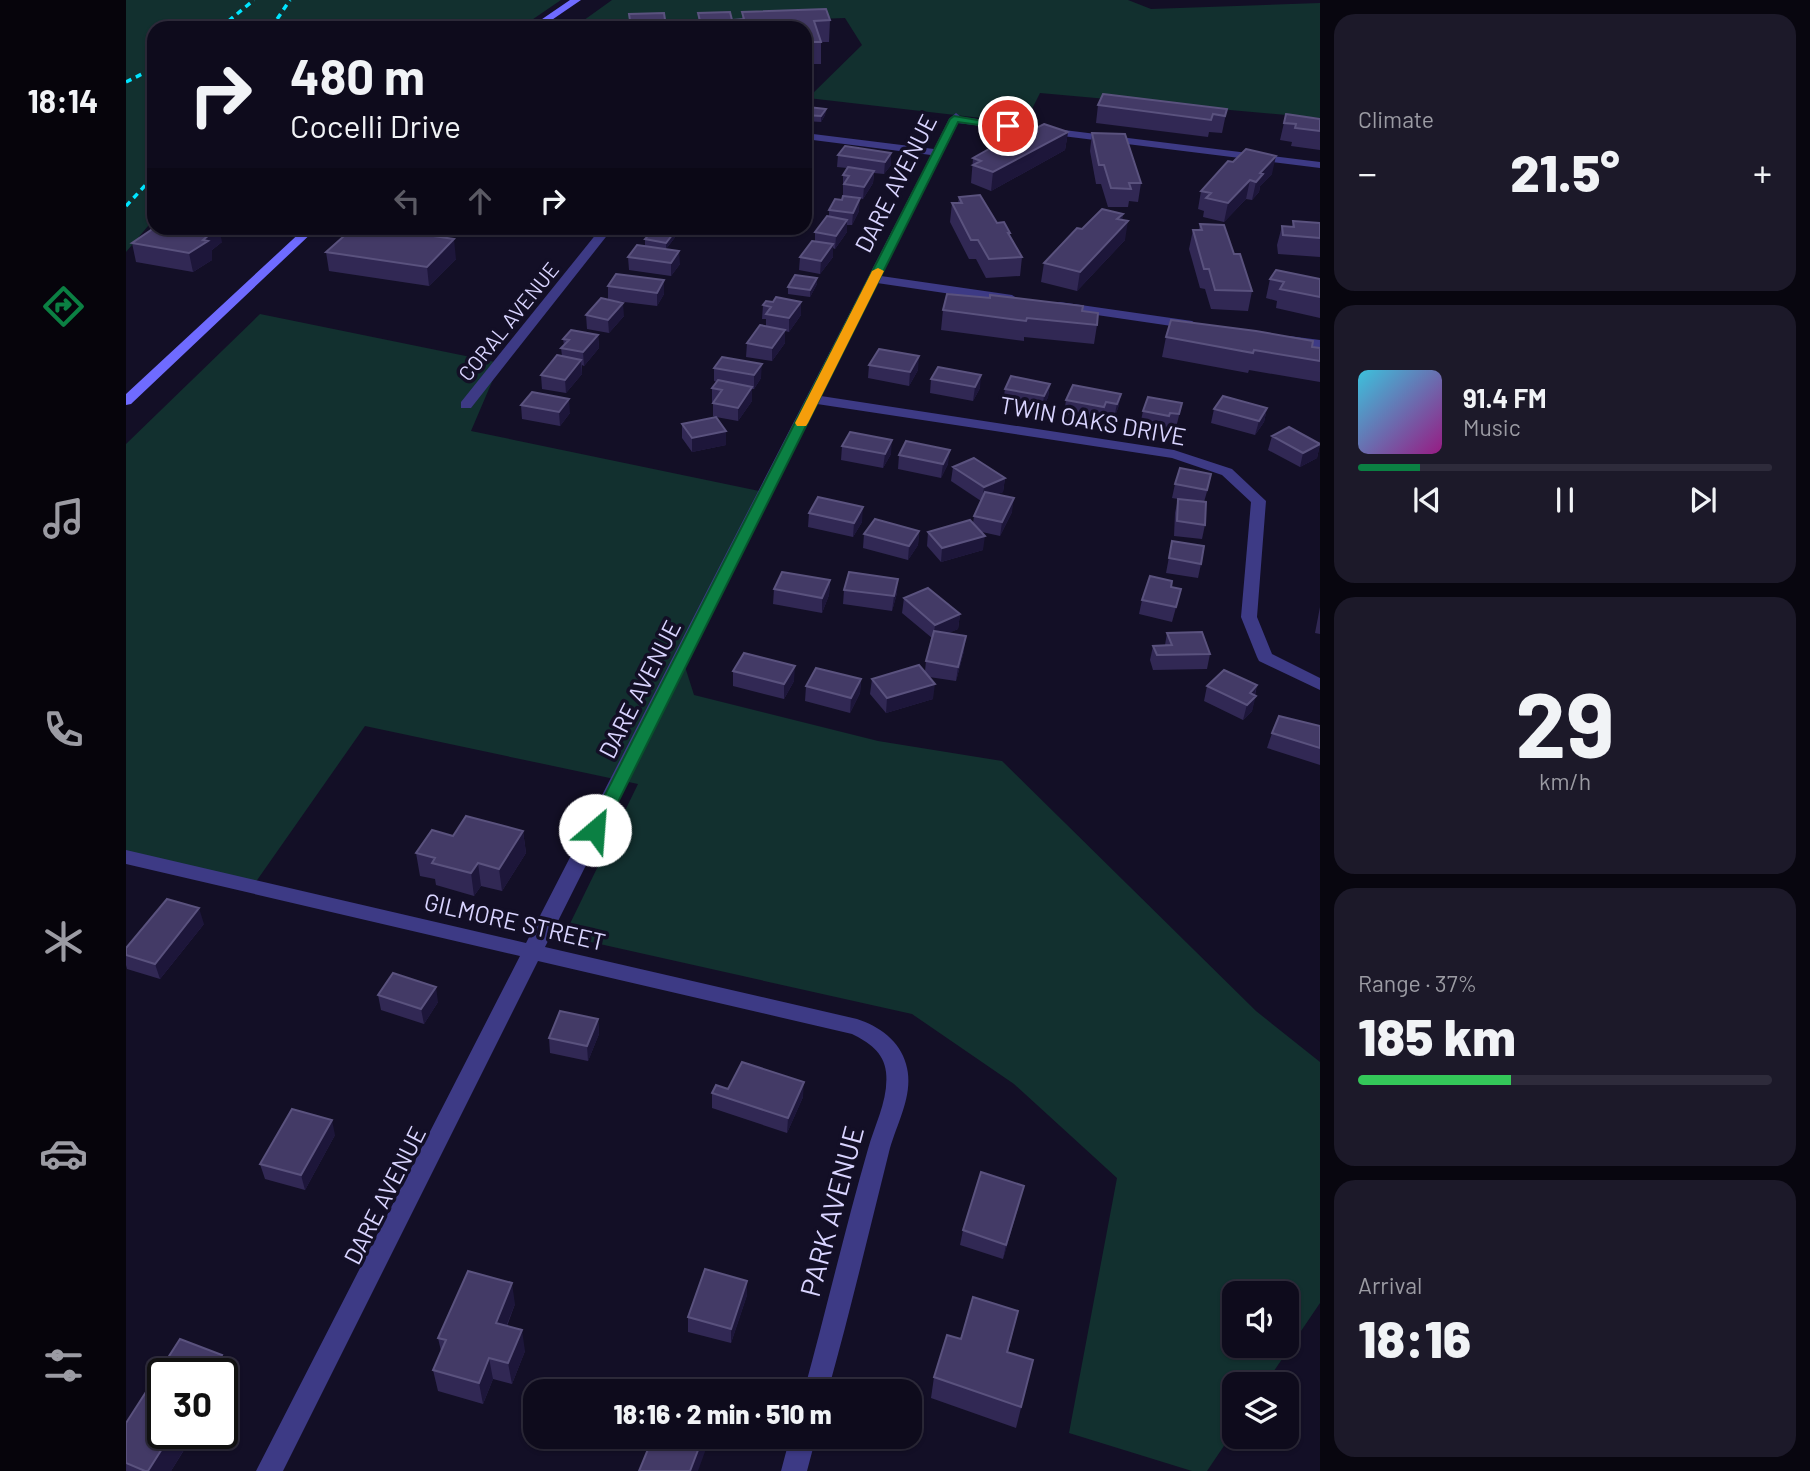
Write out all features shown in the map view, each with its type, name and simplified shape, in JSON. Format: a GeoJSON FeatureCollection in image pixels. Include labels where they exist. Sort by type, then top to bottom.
{"type":"FeatureCollection","features":[{"type":"Feature","properties":{"kind":"street"},"geometry":{"type":"LineString","coordinates":[[544,21],[576,0]]}},
{"type":"Feature","properties":{"kind":"street","name":"DARE AVENUE"},"geometry":{"type":"LineString","coordinates":[[269,1471],[534,953],[955,118],[1320,165]]}},
{"type":"Feature","properties":{"kind":"street"},"geometry":{"type":"LineString","coordinates":[[812,137],[937,153]]}},
{"type":"Feature","properties":{"kind":"street"},"geometry":{"type":"LineString","coordinates":[[126,401],[304,235]]}},
{"type":"Feature","properties":{"kind":"street","name":"CORAL AVENUE"},"geometry":{"type":"LineString","coordinates":[[466,405],[601,235]]}},
{"type":"Feature","properties":{"kind":"street"},"geometry":{"type":"LineString","coordinates":[[874,279],[1025,301]]}},
{"type":"Feature","properties":{"kind":"street"},"geometry":{"type":"LineString","coordinates":[[1052,305],[1201,327]]}},
{"type":"Feature","properties":{"kind":"street"},"geometry":{"type":"LineString","coordinates":[[1280,338],[1320,344]]}},
{"type":"Feature","properties":{"kind":"street","name":"TWIN OAKS DRIVE"},"geometry":{"type":"LineString","coordinates":[[813,399],[1174,454],[1227,472],[1259,501],[1249,617],[1265,657],[1320,685]]}},
{"type":"Feature","properties":{"kind":"street","name":"GILMORE STREET"},"geometry":{"type":"LineString","coordinates":[[126,858],[857,1027],[876,1036],[887,1048]]}},
{"type":"Feature","properties":{"kind":"street","name":"PARK AVENUE"},"geometry":{"type":"LineString","coordinates":[[819,1379],[882,1137],[897,1093],[897,1071],[887,1048]]}},
{"type":"Feature","properties":{"kind":"street"},"geometry":{"type":"LineString","coordinates":[[794,1471],[800,1449]]}},
{"type":"Feature","properties":{"kind":"green space"},"geometry":{"type":"Polygon","coordinates":[[[126,0],[561,0],[530,21],[147,21],[147,227],[126,252],[126,0]]]}},
{"type":"Feature","properties":{"kind":"green space"},"geometry":{"type":"Polygon","coordinates":[[[612,0],[1128,0],[1151,9],[1320,3],[1320,118],[1040,93],[1025,123],[812,98],[812,94],[862,45],[845,18],[583,21],[612,0]]]}},
{"type":"Feature","properties":{"kind":"green space"},"geometry":{"type":"Polygon","coordinates":[[[260,314],[500,363],[471,431],[764,492],[681,654],[694,695],[878,741],[1002,761],[1256,1011],[1320,1062],[1320,1303],[1299,1334],[1299,1281],[1222,1281],[1222,1358],[1283,1358],[1273,1372],[1222,1372],[1222,1449],[1207,1471],[1192,1471],[1069,1433],[1117,1178],[1014,1084],[912,1014],[564,936],[638,784],[365,726],[253,886],[126,855],[126,444],[260,314]]]}},
{"type":"Feature","properties":{"kind":"building"},"geometry":{"type":"Polygon","coordinates":[[[826,9],[830,20],[814,21],[821,42],[812,42],[812,21],[700,21],[698,13],[730,12],[732,20],[744,19],[742,12],[826,9]]]}},
{"type":"Feature","properties":{"kind":"building"},"geometry":{"type":"Polygon","coordinates":[[[664,13],[665,21],[630,21],[629,14],[664,13]]]}},
{"type":"Feature","properties":{"kind":"building"},"geometry":{"type":"Polygon","coordinates":[[[1103,94],[1227,109],[1225,116],[1213,114],[1211,120],[1098,105],[1103,94]]]}},
{"type":"Feature","properties":{"kind":"building"},"geometry":{"type":"Polygon","coordinates":[[[812,107],[826,109],[821,116],[812,115],[812,107]]]}},
{"type":"Feature","properties":{"kind":"building"},"geometry":{"type":"Polygon","coordinates":[[[1286,114],[1320,119],[1320,131],[1295,128],[1296,124],[1284,123],[1286,114]]]}},
{"type":"Feature","properties":{"kind":"building"},"geometry":{"type":"Polygon","coordinates":[[[1044,124],[1068,132],[993,172],[973,165],[981,161],[973,158],[1012,136],[1017,138],[1044,124]]]}},
{"type":"Feature","properties":{"kind":"building"},"geometry":{"type":"Polygon","coordinates":[[[1092,133],[1125,134],[1141,183],[1129,183],[1131,189],[1111,188],[1104,165],[1099,165],[1092,133]]]}},
{"type":"Feature","properties":{"kind":"building"},"geometry":{"type":"Polygon","coordinates":[[[845,146],[891,153],[885,162],[838,155],[845,146]]]}},
{"type":"Feature","properties":{"kind":"building"},"geometry":{"type":"Polygon","coordinates":[[[1246,149],[1276,156],[1260,173],[1263,174],[1256,182],[1250,180],[1228,203],[1206,198],[1211,193],[1201,191],[1228,161],[1233,162],[1246,149]]]}},
{"type":"Feature","properties":{"kind":"building"},"geometry":{"type":"Polygon","coordinates":[[[848,167],[874,171],[864,187],[844,184],[849,176],[843,175],[848,167]]]}},
{"type":"Feature","properties":{"kind":"building"},"geometry":{"type":"Polygon","coordinates":[[[980,195],[997,223],[1004,222],[1022,257],[989,259],[978,240],[971,240],[952,203],[962,203],[959,197],[980,195]]]}},
{"type":"Feature","properties":{"kind":"building"},"geometry":{"type":"Polygon","coordinates":[[[843,196],[860,198],[853,213],[829,210],[835,199],[842,200],[843,196]]]}},
{"type":"Feature","properties":{"kind":"building"},"geometry":{"type":"Polygon","coordinates":[[[1102,209],[1123,214],[1117,219],[1128,221],[1080,272],[1044,263],[1077,228],[1082,229],[1102,209]]]}},
{"type":"Feature","properties":{"kind":"building"},"geometry":{"type":"Polygon","coordinates":[[[827,216],[847,220],[836,236],[815,232],[827,216]]]}},
{"type":"Feature","properties":{"kind":"building"},"geometry":{"type":"Polygon","coordinates":[[[1293,221],[1320,223],[1320,238],[1283,235],[1282,226],[1294,227],[1293,221]]]}},
{"type":"Feature","properties":{"kind":"building"},"geometry":{"type":"Polygon","coordinates":[[[1200,224],[1224,225],[1234,254],[1240,254],[1252,291],[1215,290],[1209,269],[1204,269],[1193,230],[1202,230],[1200,224]]]}},
{"type":"Feature","properties":{"kind":"building"},"geometry":{"type":"Polygon","coordinates":[[[147,233],[147,235],[209,235],[203,240],[208,241],[189,253],[132,243],[147,233]]]}},
{"type":"Feature","properties":{"kind":"building"},"geometry":{"type":"Polygon","coordinates":[[[345,235],[426,235],[454,239],[427,267],[326,252],[345,235]]]}},
{"type":"Feature","properties":{"kind":"building"},"geometry":{"type":"Polygon","coordinates":[[[649,235],[672,235],[666,243],[645,239],[649,235]]]}},
{"type":"Feature","properties":{"kind":"building"},"geometry":{"type":"Polygon","coordinates":[[[812,241],[833,244],[821,261],[800,257],[812,241]]]}},
{"type":"Feature","properties":{"kind":"building"},"geometry":{"type":"Polygon","coordinates":[[[637,245],[679,251],[671,263],[628,257],[637,245]]]}},
{"type":"Feature","properties":{"kind":"building"},"geometry":{"type":"Polygon","coordinates":[[[1276,270],[1320,279],[1320,297],[1280,289],[1284,282],[1270,279],[1276,270]]]}},
{"type":"Feature","properties":{"kind":"building"},"geometry":{"type":"Polygon","coordinates":[[[616,274],[664,280],[657,293],[608,286],[616,274]]]}},
{"type":"Feature","properties":{"kind":"building"},"geometry":{"type":"Polygon","coordinates":[[[795,275],[817,278],[810,290],[788,287],[795,275]]]}},
{"type":"Feature","properties":{"kind":"building"},"geometry":{"type":"Polygon","coordinates":[[[947,294],[990,298],[990,295],[1083,306],[1082,311],[1098,313],[1097,325],[1027,318],[1026,321],[943,310],[947,294]]]}},
{"type":"Feature","properties":{"kind":"building"},"geometry":{"type":"Polygon","coordinates":[[[776,297],[801,302],[789,318],[766,314],[771,307],[763,305],[766,301],[773,302],[776,297]]]}},
{"type":"Feature","properties":{"kind":"building"},"geometry":{"type":"Polygon","coordinates":[[[601,298],[623,303],[608,320],[586,315],[601,298]]]}},
{"type":"Feature","properties":{"kind":"building"},"geometry":{"type":"Polygon","coordinates":[[[1171,320],[1313,341],[1312,347],[1320,348],[1320,361],[1254,350],[1253,353],[1166,337],[1171,320]]]}},
{"type":"Feature","properties":{"kind":"building"},"geometry":{"type":"Polygon","coordinates":[[[760,325],[785,330],[772,348],[747,343],[760,325]]]}},
{"type":"Feature","properties":{"kind":"building"},"geometry":{"type":"Polygon","coordinates":[[[571,330],[598,335],[583,352],[561,348],[569,340],[563,339],[571,330]]]}},
{"type":"Feature","properties":{"kind":"building"},"geometry":{"type":"Polygon","coordinates":[[[879,349],[919,356],[910,372],[869,365],[879,349]]]}},
{"type":"Feature","properties":{"kind":"building"},"geometry":{"type":"Polygon","coordinates":[[[557,355],[581,360],[565,380],[541,375],[557,355]]]}},
{"type":"Feature","properties":{"kind":"building"},"geometry":{"type":"Polygon","coordinates":[[[722,357],[762,364],[754,375],[714,368],[722,357]]]}},
{"type":"Feature","properties":{"kind":"building"},"geometry":{"type":"Polygon","coordinates":[[[938,367],[981,375],[975,387],[931,379],[938,367]]]}},
{"type":"Feature","properties":{"kind":"building"},"geometry":{"type":"Polygon","coordinates":[[[1011,376],[1050,384],[1044,396],[1005,389],[1011,376]]]}},
{"type":"Feature","properties":{"kind":"building"},"geometry":{"type":"Polygon","coordinates":[[[718,380],[752,387],[738,408],[713,403],[722,390],[712,388],[718,380]]]}},
{"type":"Feature","properties":{"kind":"building"},"geometry":{"type":"Polygon","coordinates":[[[1073,385],[1121,394],[1117,404],[1106,402],[1104,407],[1066,400],[1073,385]]]}},
{"type":"Feature","properties":{"kind":"building"},"geometry":{"type":"Polygon","coordinates":[[[532,392],[569,399],[559,412],[521,405],[532,392]]]}},
{"type":"Feature","properties":{"kind":"building"},"geometry":{"type":"Polygon","coordinates":[[[1223,396],[1267,408],[1259,421],[1214,409],[1223,396]]]}},
{"type":"Feature","properties":{"kind":"building"},"geometry":{"type":"Polygon","coordinates":[[[1148,397],[1182,403],[1179,414],[1170,413],[1169,416],[1143,411],[1148,397]]]}},
{"type":"Feature","properties":{"kind":"building"},"geometry":{"type":"Polygon","coordinates":[[[716,417],[726,431],[692,438],[682,424],[716,417]]]}},
{"type":"Feature","properties":{"kind":"building"},"geometry":{"type":"Polygon","coordinates":[[[1289,427],[1320,444],[1303,453],[1272,436],[1289,427]]]}},
{"type":"Feature","properties":{"kind":"building"},"geometry":{"type":"Polygon","coordinates":[[[850,432],[892,440],[885,454],[842,446],[850,432]]]}},
{"type":"Feature","properties":{"kind":"building"},"geometry":{"type":"Polygon","coordinates":[[[906,441],[950,450],[943,464],[899,455],[906,441]]]}},
{"type":"Feature","properties":{"kind":"building"},"geometry":{"type":"Polygon","coordinates":[[[974,458],[1005,478],[984,487],[953,467],[974,458]]]}},
{"type":"Feature","properties":{"kind":"building"},"geometry":{"type":"Polygon","coordinates":[[[1180,468],[1211,474],[1207,490],[1175,484],[1180,468]]]}},
{"type":"Feature","properties":{"kind":"building"},"geometry":{"type":"Polygon","coordinates":[[[985,492],[1014,498],[1002,522],[974,516],[985,492]]]}},
{"type":"Feature","properties":{"kind":"building"},"geometry":{"type":"Polygon","coordinates":[[[818,497],[863,507],[854,523],[809,513],[818,497]]]}},
{"type":"Feature","properties":{"kind":"building"},"geometry":{"type":"Polygon","coordinates":[[[1178,499],[1206,502],[1205,525],[1177,521],[1178,499]]]}},
{"type":"Feature","properties":{"kind":"building"},"geometry":{"type":"Polygon","coordinates":[[[875,519],[919,531],[909,546],[864,534],[875,519]]]}},
{"type":"Feature","properties":{"kind":"building"},"geometry":{"type":"Polygon","coordinates":[[[970,520],[985,536],[942,548],[928,532],[970,520]]]}},
{"type":"Feature","properties":{"kind":"building"},"geometry":{"type":"Polygon","coordinates":[[[1172,541],[1204,546],[1201,564],[1169,558],[1172,541]]]}},
{"type":"Feature","properties":{"kind":"building"},"geometry":{"type":"Polygon","coordinates":[[[782,572],[830,580],[822,598],[774,589],[782,572]]]}},
{"type":"Feature","properties":{"kind":"building"},"geometry":{"type":"Polygon","coordinates":[[[849,572],[898,579],[894,596],[844,590],[849,572]]]}},
{"type":"Feature","properties":{"kind":"building"},"geometry":{"type":"Polygon","coordinates":[[[1150,576],[1172,581],[1171,587],[1181,589],[1176,607],[1142,600],[1150,576]]]}},
{"type":"Feature","properties":{"kind":"building"},"geometry":{"type":"Polygon","coordinates":[[[928,588],[960,614],[935,625],[904,598],[928,588]]]}},
{"type":"Feature","properties":{"kind":"building"},"geometry":{"type":"Polygon","coordinates":[[[934,631],[966,636],[958,667],[926,661],[934,631]]]}},
{"type":"Feature","properties":{"kind":"building"},"geometry":{"type":"Polygon","coordinates":[[[1202,632],[1210,654],[1157,655],[1153,646],[1172,645],[1167,633],[1202,632]]]}},
{"type":"Feature","properties":{"kind":"building"},"geometry":{"type":"Polygon","coordinates":[[[744,653],[795,666],[784,684],[733,671],[744,653]]]}},
{"type":"Feature","properties":{"kind":"building"},"geometry":{"type":"Polygon","coordinates":[[[919,665],[935,684],[887,698],[872,679],[919,665]]]}},
{"type":"Feature","properties":{"kind":"building"},"geometry":{"type":"Polygon","coordinates":[[[816,668],[861,679],[851,698],[806,686],[816,668]]]}},
{"type":"Feature","properties":{"kind":"building"},"geometry":{"type":"Polygon","coordinates":[[[1224,670],[1257,685],[1250,693],[1256,696],[1247,705],[1207,686],[1224,670]]]}},
{"type":"Feature","properties":{"kind":"building"},"geometry":{"type":"Polygon","coordinates":[[[1279,716],[1320,726],[1320,748],[1272,733],[1279,716]]]}},
{"type":"Feature","properties":{"kind":"building"},"geometry":{"type":"Polygon","coordinates":[[[466,816],[523,831],[499,869],[478,863],[471,873],[432,863],[435,858],[416,853],[432,830],[453,836],[466,816]]]}},
{"type":"Feature","properties":{"kind":"building"},"geometry":{"type":"Polygon","coordinates":[[[167,899],[199,908],[155,964],[126,955],[126,948],[167,899]]]}},
{"type":"Feature","properties":{"kind":"building"},"geometry":{"type":"Polygon","coordinates":[[[393,973],[436,987],[421,1009],[378,995],[393,973]]]}},
{"type":"Feature","properties":{"kind":"building"},"geometry":{"type":"Polygon","coordinates":[[[560,1011],[598,1019],[587,1046],[549,1038],[560,1011]]]}},
{"type":"Feature","properties":{"kind":"building"},"geometry":{"type":"Polygon","coordinates":[[[742,1062],[804,1082],[788,1118],[712,1093],[716,1085],[728,1089],[742,1062]]]}},
{"type":"Feature","properties":{"kind":"building"},"geometry":{"type":"Polygon","coordinates":[[[292,1109],[332,1120],[301,1175],[260,1164],[292,1109]]]}},
{"type":"Feature","properties":{"kind":"building"},"geometry":{"type":"Polygon","coordinates":[[[981,1172],[1024,1186],[1006,1245],[963,1230],[981,1172]]]}},
{"type":"Feature","properties":{"kind":"building"},"geometry":{"type":"Polygon","coordinates":[[[705,1269],[747,1281],[731,1329],[688,1317],[705,1269]]]}},
{"type":"Feature","properties":{"kind":"building"},"geometry":{"type":"Polygon","coordinates":[[[468,1271],[512,1283],[496,1323],[522,1330],[508,1363],[489,1358],[479,1383],[433,1370],[446,1340],[438,1338],[468,1271]]]}},
{"type":"Feature","properties":{"kind":"building"},"geometry":{"type":"Polygon","coordinates":[[[973,1297],[1018,1311],[1007,1352],[1033,1360],[1021,1407],[934,1377],[947,1335],[961,1339],[973,1297]]]}},
{"type":"Feature","properties":{"kind":"building"},"geometry":{"type":"Polygon","coordinates":[[[180,1339],[222,1355],[220,1358],[168,1358],[180,1339]]]}},
{"type":"Feature","properties":{"kind":"building"},"geometry":{"type":"Polygon","coordinates":[[[147,1390],[147,1449],[162,1449],[148,1471],[126,1463],[126,1423],[147,1390]]]}},
{"type":"Feature","properties":{"kind":"building"},"geometry":{"type":"Polygon","coordinates":[[[648,1449],[698,1449],[690,1471],[639,1471],[648,1449]]]}},
{"type":"Feature","properties":{"kind":"railway"},"geometry":{"type":"LineString","coordinates":[[228,21],[254,0]]}},
{"type":"Feature","properties":{"kind":"railway"},"geometry":{"type":"LineString","coordinates":[[276,21],[290,0]]}},
{"type":"Feature","properties":{"kind":"railway"},"geometry":{"type":"LineString","coordinates":[[126,82],[147,72]]}},
{"type":"Feature","properties":{"kind":"railway"},"geometry":{"type":"LineString","coordinates":[[126,206],[147,184]]}},
{"type":"Feature","properties":{"kind":"slow traffic"},"geometry":{"type":"LineString","coordinates":[[801,423],[878,271]]}},
{"type":"Feature","properties":{"kind":"route"},"geometry":{"type":"LineString","coordinates":[[595,830],[954,119],[1008,126]]}}]}
